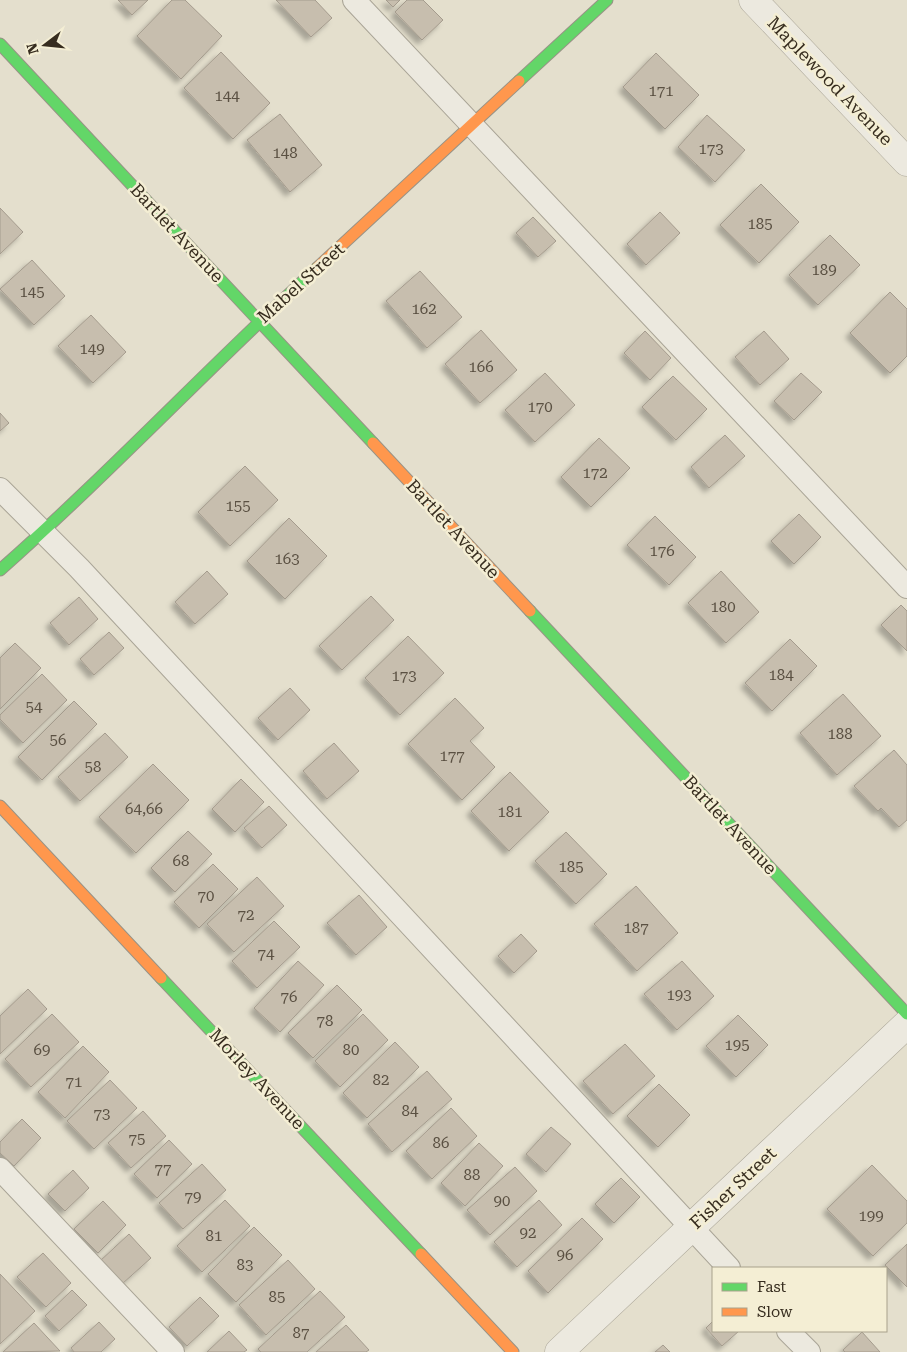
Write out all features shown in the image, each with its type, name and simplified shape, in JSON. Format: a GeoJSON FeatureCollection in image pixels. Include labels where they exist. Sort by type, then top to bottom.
{"type":"FeatureCollection","features":[{"type":"Feature","properties":{"kind":"street","name":"Mabel Street"},"geometry":{"type":"LineString","coordinates":[[0,570],[42,533],[260,320],[606,0]]}},
{"type":"Feature","properties":{"kind":"street","name":"Maplewood Avenue"},"geometry":{"type":"LineString","coordinates":[[753,0],[907,162]]}},
{"type":"Feature","properties":{"kind":"street","name":"Bartlet Avenue"},"geometry":{"type":"LineString","coordinates":[[0,44],[907,1014]]}},
{"type":"Feature","properties":{"kind":"street","name":"Morley Avenue"},"geometry":{"type":"LineString","coordinates":[[0,806],[513,1352]]}},
{"type":"Feature","properties":{"kind":"street","name":"Fisher Street"},"geometry":{"type":"LineString","coordinates":[[559,1352],[907,1024]]}},
{"type":"Feature","properties":{"kind":"lane"},"geometry":{"type":"LineString","coordinates":[[354,0],[907,587]]}},
{"type":"Feature","properties":{"kind":"lane"},"geometry":{"type":"LineString","coordinates":[[0,489],[79,568],[728,1267]]}},
{"type":"Feature","properties":{"kind":"lane"},"geometry":{"type":"LineString","coordinates":[[0,1169],[173,1352]]}},
{"type":"Feature","properties":{"kind":"lane"},"geometry":{"type":"LineString","coordinates":[[789,1332],[809,1352]]}},
{"type":"Feature","properties":{"kind":"building"},"geometry":{"type":"Polygon","coordinates":[[[118,0],[148,0],[132,15],[118,0]]]}},
{"type":"Feature","properties":{"kind":"building"},"geometry":{"type":"Polygon","coordinates":[[[172,0],[185,0],[222,36],[181,79],[137,36],[172,0]]]}},
{"type":"Feature","properties":{"kind":"building"},"geometry":{"type":"Polygon","coordinates":[[[276,0],[315,0],[332,18],[311,37],[276,0]]]}},
{"type":"Feature","properties":{"kind":"building"},"geometry":{"type":"Polygon","coordinates":[[[386,0],[400,0],[393,7],[386,0]]]}},
{"type":"Feature","properties":{"kind":"building"},"geometry":{"type":"Polygon","coordinates":[[[407,0],[423,0],[443,20],[422,40],[395,12],[407,0]]]}},
{"type":"Feature","properties":{"kind":"building"},"geometry":{"type":"Polygon","coordinates":[[[221,52],[270,103],[233,139],[184,88],[221,52]]]}},
{"type":"Feature","properties":{"kind":"building"},"geometry":{"type":"Polygon","coordinates":[[[656,53],[699,95],[665,129],[623,87],[656,53]]]}},
{"type":"Feature","properties":{"kind":"building"},"geometry":{"type":"Polygon","coordinates":[[[280,114],[322,165],[290,192],[247,140],[280,114]]]}},
{"type":"Feature","properties":{"kind":"building"},"geometry":{"type":"Polygon","coordinates":[[[707,115],[745,150],[715,182],[678,147],[707,115]]]}},
{"type":"Feature","properties":{"kind":"building"},"geometry":{"type":"Polygon","coordinates":[[[761,184],[799,222],[759,263],[720,225],[761,184]]]}},
{"type":"Feature","properties":{"kind":"building"},"geometry":{"type":"Polygon","coordinates":[[[0,208],[23,232],[0,254],[0,208]]]}},
{"type":"Feature","properties":{"kind":"building"},"geometry":{"type":"Polygon","coordinates":[[[660,212],[680,233],[646,265],[627,244],[660,212]]]}},
{"type":"Feature","properties":{"kind":"building"},"geometry":{"type":"Polygon","coordinates":[[[533,217],[556,241],[538,257],[516,233],[533,217]]]}},
{"type":"Feature","properties":{"kind":"building"},"geometry":{"type":"Polygon","coordinates":[[[830,235],[860,265],[818,305],[789,275],[830,235]]]}},
{"type":"Feature","properties":{"kind":"building"},"geometry":{"type":"Polygon","coordinates":[[[32,260],[65,296],[34,325],[0,289],[32,260]]]}},
{"type":"Feature","properties":{"kind":"building"},"geometry":{"type":"Polygon","coordinates":[[[420,271],[462,317],[427,348],[386,301],[420,271]]]}},
{"type":"Feature","properties":{"kind":"building"},"geometry":{"type":"Polygon","coordinates":[[[890,292],[907,309],[907,356],[890,373],[850,333],[890,292]]]}},
{"type":"Feature","properties":{"kind":"building"},"geometry":{"type":"Polygon","coordinates":[[[91,315],[126,352],[93,383],[58,346],[91,315]]]}},
{"type":"Feature","properties":{"kind":"building"},"geometry":{"type":"Polygon","coordinates":[[[481,330],[517,370],[480,403],[445,364],[481,330]]]}},
{"type":"Feature","properties":{"kind":"building"},"geometry":{"type":"Polygon","coordinates":[[[645,331],[671,358],[650,380],[624,353],[645,331]]]}},
{"type":"Feature","properties":{"kind":"building"},"geometry":{"type":"Polygon","coordinates":[[[764,331],[789,359],[760,385],[735,357],[764,331]]]}},
{"type":"Feature","properties":{"kind":"building"},"geometry":{"type":"Polygon","coordinates":[[[545,373],[575,405],[535,442],[505,410],[545,373]]]}},
{"type":"Feature","properties":{"kind":"building"},"geometry":{"type":"Polygon","coordinates":[[[801,373],[822,392],[794,420],[774,401],[801,373]]]}},
{"type":"Feature","properties":{"kind":"building"},"geometry":{"type":"Polygon","coordinates":[[[673,376],[707,409],[676,440],[642,407],[673,376]]]}},
{"type":"Feature","properties":{"kind":"building"},"geometry":{"type":"Polygon","coordinates":[[[0,413],[9,423],[0,431],[0,413]]]}},
{"type":"Feature","properties":{"kind":"building"},"geometry":{"type":"Polygon","coordinates":[[[725,435],[745,456],[709,488],[691,467],[725,435]]]}},
{"type":"Feature","properties":{"kind":"building"},"geometry":{"type":"Polygon","coordinates":[[[599,438],[630,468],[591,507],[561,477],[599,438]]]}},
{"type":"Feature","properties":{"kind":"building"},"geometry":{"type":"Polygon","coordinates":[[[245,466],[278,500],[230,546],[198,512],[245,466]]]}},
{"type":"Feature","properties":{"kind":"building"},"geometry":{"type":"Polygon","coordinates":[[[799,514],[821,537],[794,564],[771,541],[799,514]]]}},
{"type":"Feature","properties":{"kind":"building"},"geometry":{"type":"Polygon","coordinates":[[[655,516],[696,557],[669,585],[627,545],[655,516]]]}},
{"type":"Feature","properties":{"kind":"building"},"geometry":{"type":"Polygon","coordinates":[[[289,518],[327,556],[285,599],[247,561],[289,518]]]}},
{"type":"Feature","properties":{"kind":"building"},"geometry":{"type":"Polygon","coordinates":[[[207,571],[228,594],[195,624],[175,602],[207,571]]]}},
{"type":"Feature","properties":{"kind":"building"},"geometry":{"type":"Polygon","coordinates":[[[721,571],[759,612],[726,643],[688,603],[721,571]]]}},
{"type":"Feature","properties":{"kind":"building"},"geometry":{"type":"Polygon","coordinates":[[[371,596],[394,620],[342,670],[319,646],[371,596]]]}},
{"type":"Feature","properties":{"kind":"building"},"geometry":{"type":"Polygon","coordinates":[[[79,597],[98,619],[69,645],[50,623],[79,597]]]}},
{"type":"Feature","properties":{"kind":"building"},"geometry":{"type":"Polygon","coordinates":[[[901,605],[907,611],[907,651],[881,625],[901,605]]]}},
{"type":"Feature","properties":{"kind":"building"},"geometry":{"type":"Polygon","coordinates":[[[109,632],[124,648],[94,675],[80,659],[109,632]]]}},
{"type":"Feature","properties":{"kind":"building"},"geometry":{"type":"Polygon","coordinates":[[[408,636],[444,673],[400,715],[365,678],[408,636]]]}},
{"type":"Feature","properties":{"kind":"building"},"geometry":{"type":"Polygon","coordinates":[[[790,639],[817,666],[772,711],[745,683],[790,639]]]}},
{"type":"Feature","properties":{"kind":"building"},"geometry":{"type":"Polygon","coordinates":[[[15,643],[41,668],[0,709],[0,658],[15,643]]]}},
{"type":"Feature","properties":{"kind":"building"},"geometry":{"type":"Polygon","coordinates":[[[42,674],[67,700],[23,743],[0,719],[0,715],[42,674]]]}},
{"type":"Feature","properties":{"kind":"building"},"geometry":{"type":"Polygon","coordinates":[[[290,688],[310,710],[278,740],[258,718],[290,688]]]}},
{"type":"Feature","properties":{"kind":"building"},"geometry":{"type":"Polygon","coordinates":[[[843,694],[881,736],[837,775],[800,733],[843,694]]]}},
{"type":"Feature","properties":{"kind":"building"},"geometry":{"type":"Polygon","coordinates":[[[455,698],[484,728],[470,741],[495,767],[462,800],[408,744],[455,698]]]}},
{"type":"Feature","properties":{"kind":"building"},"geometry":{"type":"Polygon","coordinates":[[[74,701],[97,724],[42,780],[18,757],[74,701]]]}},
{"type":"Feature","properties":{"kind":"building"},"geometry":{"type":"Polygon","coordinates":[[[105,733],[128,757],[80,801],[58,777],[105,733]]]}},
{"type":"Feature","properties":{"kind":"building"},"geometry":{"type":"Polygon","coordinates":[[[334,743],[359,771],[327,799],[303,771],[334,743]]]}},
{"type":"Feature","properties":{"kind":"building"},"geometry":{"type":"Polygon","coordinates":[[[894,750],[907,765],[907,820],[899,827],[881,808],[878,811],[854,786],[894,750]]]}},
{"type":"Feature","properties":{"kind":"building"},"geometry":{"type":"Polygon","coordinates":[[[153,764],[189,800],[136,853],[99,817],[153,764]]]}},
{"type":"Feature","properties":{"kind":"building"},"geometry":{"type":"Polygon","coordinates":[[[510,772],[549,812],[509,851],[471,811],[510,772]]]}},
{"type":"Feature","properties":{"kind":"building"},"geometry":{"type":"Polygon","coordinates":[[[241,779],[264,802],[235,832],[212,809],[241,779]]]}},
{"type":"Feature","properties":{"kind":"building"},"geometry":{"type":"Polygon","coordinates":[[[269,806],[287,825],[262,848],[244,828],[269,806]]]}},
{"type":"Feature","properties":{"kind":"building"},"geometry":{"type":"Polygon","coordinates":[[[188,831],[212,854],[175,892],[151,868],[188,831]]]}},
{"type":"Feature","properties":{"kind":"building"},"geometry":{"type":"Polygon","coordinates":[[[566,832],[607,874],[576,904],[535,861],[566,832]]]}},
{"type":"Feature","properties":{"kind":"building"},"geometry":{"type":"Polygon","coordinates":[[[213,864],[238,889],[199,928],[174,902],[213,864]]]}},
{"type":"Feature","properties":{"kind":"building"},"geometry":{"type":"Polygon","coordinates":[[[257,877],[284,906],[234,952],[207,924],[257,877]]]}},
{"type":"Feature","properties":{"kind":"building"},"geometry":{"type":"Polygon","coordinates":[[[636,886],[678,933],[637,971],[594,924],[636,886]]]}},
{"type":"Feature","properties":{"kind":"building"},"geometry":{"type":"Polygon","coordinates":[[[359,895],[387,927],[356,955],[327,923],[359,895]]]}},
{"type":"Feature","properties":{"kind":"building"},"geometry":{"type":"Polygon","coordinates":[[[274,921],[300,947],[257,988],[232,961],[274,921]]]}},
{"type":"Feature","properties":{"kind":"building"},"geometry":{"type":"Polygon","coordinates":[[[521,934],[537,951],[514,973],[498,956],[521,934]]]}},
{"type":"Feature","properties":{"kind":"building"},"geometry":{"type":"Polygon","coordinates":[[[298,961],[324,985],[280,1032],[254,1008],[298,961]]]}},
{"type":"Feature","properties":{"kind":"building"},"geometry":{"type":"Polygon","coordinates":[[[682,961],[714,996],[677,1030],[644,994],[682,961]]]}},
{"type":"Feature","properties":{"kind":"building"},"geometry":{"type":"Polygon","coordinates":[[[337,985],[362,1010],[313,1058],[288,1033],[337,985]]]}},
{"type":"Feature","properties":{"kind":"building"},"geometry":{"type":"Polygon","coordinates":[[[28,989],[47,1009],[0,1054],[0,1016],[28,989]]]}},
{"type":"Feature","properties":{"kind":"building"},"geometry":{"type":"Polygon","coordinates":[[[52,1014],[79,1042],[31,1087],[5,1059],[52,1014]]]}},
{"type":"Feature","properties":{"kind":"building"},"geometry":{"type":"Polygon","coordinates":[[[363,1014],[388,1040],[340,1087],[315,1061],[363,1014]]]}},
{"type":"Feature","properties":{"kind":"building"},"geometry":{"type":"Polygon","coordinates":[[[738,1015],[768,1045],[736,1077],[706,1046],[738,1015]]]}},
{"type":"Feature","properties":{"kind":"building"},"geometry":{"type":"Polygon","coordinates":[[[395,1042],[419,1067],[367,1118],[343,1093],[395,1042]]]}},
{"type":"Feature","properties":{"kind":"building"},"geometry":{"type":"Polygon","coordinates":[[[625,1044],[655,1076],[613,1114],[583,1081],[625,1044]]]}},
{"type":"Feature","properties":{"kind":"building"},"geometry":{"type":"Polygon","coordinates":[[[83,1046],[109,1072],[65,1118],[38,1092],[83,1046]]]}},
{"type":"Feature","properties":{"kind":"building"},"geometry":{"type":"Polygon","coordinates":[[[427,1071],[452,1099],[392,1152],[368,1124],[427,1071]]]}},
{"type":"Feature","properties":{"kind":"building"},"geometry":{"type":"Polygon","coordinates":[[[110,1080],[137,1108],[94,1149],[67,1121],[110,1080]]]}},
{"type":"Feature","properties":{"kind":"building"},"geometry":{"type":"Polygon","coordinates":[[[659,1084],[690,1115],[658,1147],[627,1116],[659,1084]]]}},
{"type":"Feature","properties":{"kind":"building"},"geometry":{"type":"Polygon","coordinates":[[[451,1108],[477,1136],[432,1179],[406,1151],[451,1108]]]}},
{"type":"Feature","properties":{"kind":"building"},"geometry":{"type":"Polygon","coordinates":[[[143,1111],[166,1136],[131,1168],[108,1143],[143,1111]]]}},
{"type":"Feature","properties":{"kind":"building"},"geometry":{"type":"Polygon","coordinates":[[[22,1119],[41,1138],[14,1166],[0,1153],[0,1142],[22,1119]]]}},
{"type":"Feature","properties":{"kind":"building"},"geometry":{"type":"Polygon","coordinates":[[[551,1127],[571,1144],[546,1172],[526,1154],[551,1127]]]}},
{"type":"Feature","properties":{"kind":"building"},"geometry":{"type":"Polygon","coordinates":[[[169,1140],[192,1164],[157,1198],[134,1174],[169,1140]]]}},
{"type":"Feature","properties":{"kind":"building"},"geometry":{"type":"Polygon","coordinates":[[[479,1143],[503,1166],[465,1206],[441,1183],[479,1143]]]}},
{"type":"Feature","properties":{"kind":"building"},"geometry":{"type":"Polygon","coordinates":[[[202,1164],[226,1190],[183,1229],[159,1203],[202,1164]]]}},
{"type":"Feature","properties":{"kind":"building"},"geometry":{"type":"Polygon","coordinates":[[[872,1165],[907,1201],[907,1223],[873,1256],[827,1209],[872,1165]]]}},
{"type":"Feature","properties":{"kind":"building"},"geometry":{"type":"Polygon","coordinates":[[[515,1167],[537,1191],[490,1235],[467,1210],[515,1167]]]}},
{"type":"Feature","properties":{"kind":"building"},"geometry":{"type":"Polygon","coordinates":[[[73,1170],[89,1188],[65,1211],[48,1194],[73,1170]]]}},
{"type":"Feature","properties":{"kind":"building"},"geometry":{"type":"Polygon","coordinates":[[[621,1178],[640,1197],[614,1223],[595,1204],[621,1178]]]}},
{"type":"Feature","properties":{"kind":"building"},"geometry":{"type":"Polygon","coordinates":[[[225,1200],[250,1226],[202,1272],[177,1246],[225,1200]]]}},
{"type":"Feature","properties":{"kind":"building"},"geometry":{"type":"Polygon","coordinates":[[[539,1200],[562,1225],[517,1267],[494,1242],[539,1200]]]}},
{"type":"Feature","properties":{"kind":"building"},"geometry":{"type":"Polygon","coordinates":[[[103,1201],[126,1225],[98,1253],[74,1229],[103,1201]]]}},
{"type":"Feature","properties":{"kind":"building"},"geometry":{"type":"Polygon","coordinates":[[[582,1218],[603,1239],[548,1293],[528,1271],[582,1218]]]}},
{"type":"Feature","properties":{"kind":"building"},"geometry":{"type":"Polygon","coordinates":[[[254,1227],[282,1255],[236,1302],[208,1274],[254,1227]]]}},
{"type":"Feature","properties":{"kind":"building"},"geometry":{"type":"Polygon","coordinates":[[[129,1234],[151,1258],[122,1284],[100,1261],[129,1234]]]}},
{"type":"Feature","properties":{"kind":"building"},"geometry":{"type":"Polygon","coordinates":[[[907,1244],[907,1287],[885,1265],[907,1244]]]}},
{"type":"Feature","properties":{"kind":"building"},"geometry":{"type":"Polygon","coordinates":[[[43,1253],[71,1283],[46,1307],[17,1277],[43,1253]]]}},
{"type":"Feature","properties":{"kind":"building"},"geometry":{"type":"Polygon","coordinates":[[[288,1260],[315,1289],[266,1335],[239,1305],[288,1260]]]}},
{"type":"Feature","properties":{"kind":"building"},"geometry":{"type":"Polygon","coordinates":[[[0,1274],[35,1311],[0,1344],[0,1274]]]}},
{"type":"Feature","properties":{"kind":"building"},"geometry":{"type":"Polygon","coordinates":[[[72,1290],[87,1305],[59,1331],[45,1316],[72,1290]]]}},
{"type":"Feature","properties":{"kind":"building"},"geometry":{"type":"Polygon","coordinates":[[[320,1291],[345,1317],[307,1352],[261,1352],[258,1349],[320,1291]]]}},
{"type":"Feature","properties":{"kind":"building"},"geometry":{"type":"Polygon","coordinates":[[[200,1297],[219,1316],[187,1346],[169,1327],[200,1297]]]}},
{"type":"Feature","properties":{"kind":"building"},"geometry":{"type":"Polygon","coordinates":[[[99,1322],[115,1339],[101,1352],[74,1352],[71,1348],[99,1322]]]}},
{"type":"Feature","properties":{"kind":"building"},"geometry":{"type":"Polygon","coordinates":[[[712,1322],[712,1332],[738,1332],[722,1346],[706,1328],[712,1322]]]}},
{"type":"Feature","properties":{"kind":"building"},"geometry":{"type":"Polygon","coordinates":[[[34,1323],[60,1351],[3,1352],[34,1323]]]}},
{"type":"Feature","properties":{"kind":"building"},"geometry":{"type":"Polygon","coordinates":[[[346,1325],[369,1350],[366,1352],[316,1352],[346,1325]]]}},
{"type":"Feature","properties":{"kind":"building"},"geometry":{"type":"Polygon","coordinates":[[[229,1331],[247,1350],[244,1352],[207,1352],[229,1331]]]}},
{"type":"Feature","properties":{"kind":"building"},"geometry":{"type":"Polygon","coordinates":[[[862,1332],[880,1352],[845,1352],[843,1350],[862,1332]]]}},
{"type":"Feature","properties":{"kind":"building"},"geometry":{"type":"Polygon","coordinates":[[[663,1345],[670,1352],[655,1352],[663,1345]]]}},
{"type":"Feature","properties":{"kind":"traffic: fast"},"geometry":{"type":"LineString","coordinates":[[519,81],[607,0]]}},
{"type":"Feature","properties":{"kind":"traffic: fast"},"geometry":{"type":"LineString","coordinates":[[0,44],[373,443]]}},
{"type":"Feature","properties":{"kind":"traffic: fast"},"geometry":{"type":"LineString","coordinates":[[0,570],[81,496],[317,268]]}},
{"type":"Feature","properties":{"kind":"traffic: fast"},"geometry":{"type":"LineString","coordinates":[[530,611],[907,1014]]}},
{"type":"Feature","properties":{"kind":"traffic: fast"},"geometry":{"type":"LineString","coordinates":[[161,978],[421,1254]]}},
{"type":"Feature","properties":{"kind":"traffic: slow"},"geometry":{"type":"LineString","coordinates":[[317,268],[519,81]]}},
{"type":"Feature","properties":{"kind":"traffic: slow"},"geometry":{"type":"LineString","coordinates":[[373,443],[530,611]]}},
{"type":"Feature","properties":{"kind":"traffic: slow"},"geometry":{"type":"LineString","coordinates":[[0,806],[161,978]]}},
{"type":"Feature","properties":{"kind":"traffic: slow"},"geometry":{"type":"LineString","coordinates":[[421,1254],[513,1352]]}}]}
